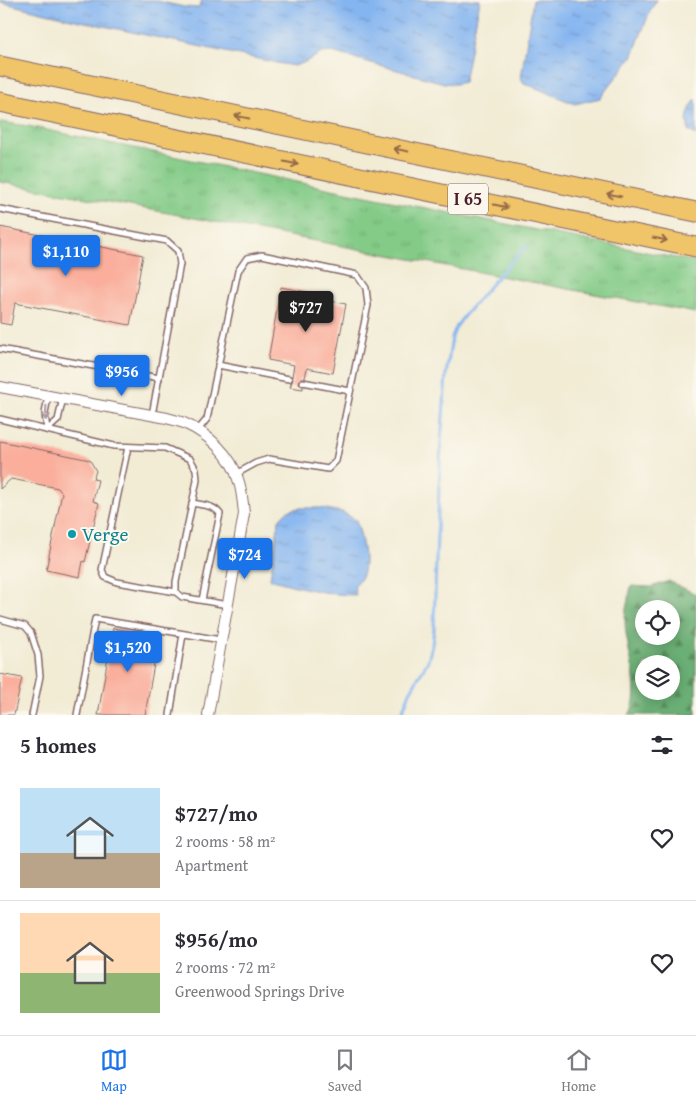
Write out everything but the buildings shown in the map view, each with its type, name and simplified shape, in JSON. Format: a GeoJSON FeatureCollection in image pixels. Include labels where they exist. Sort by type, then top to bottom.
{"type":"FeatureCollection","features":[{"type":"Feature","properties":{"kind":"highway"},"geometry":{"type":"LineString","coordinates":[[0,57],[175,103]]}},
{"type":"Feature","properties":{"kind":"highway","name":"I 65"},"geometry":{"type":"LineString","coordinates":[[0,66],[696,212]]}},
{"type":"Feature","properties":{"kind":"highway","name":"I 65"},"geometry":{"type":"LineString","coordinates":[[0,102],[696,247]]}},
{"type":"Feature","properties":{"kind":"highway"},"geometry":{"type":"LineString","coordinates":[[0,114],[243,153]]}},
{"type":"Feature","properties":{"kind":"street"},"geometry":{"type":"LineString","coordinates":[[0,387],[184,422],[198,430],[224,452],[236,474],[242,496],[244,514],[208,715]]}},
{"type":"Feature","properties":{"kind":"lane"},"geometry":{"type":"LineString","coordinates":[[0,209],[167,242],[178,251],[180,264],[152,415]]}},
{"type":"Feature","properties":{"kind":"lane"},"geometry":{"type":"LineString","coordinates":[[198,430],[207,419],[238,271],[247,258],[262,255],[358,275],[366,288],[368,305],[336,461],[328,469],[269,459],[256,463],[236,474]]}},
{"type":"Feature","properties":{"kind":"lane"},"geometry":{"type":"LineString","coordinates":[[0,349],[159,378]]}},
{"type":"Feature","properties":{"kind":"lane"},"geometry":{"type":"LineString","coordinates":[[218,365],[288,379]]}},
{"type":"Feature","properties":{"kind":"lane"},"geometry":{"type":"LineString","coordinates":[[303,382],[350,391]]}},
{"type":"Feature","properties":{"kind":"lane"},"geometry":{"type":"LineString","coordinates":[[47,430],[45,414],[48,396]]}},
{"type":"Feature","properties":{"kind":"lane"},"geometry":{"type":"LineString","coordinates":[[47,430],[58,420],[63,398]]}},
{"type":"Feature","properties":{"kind":"lane"},"geometry":{"type":"LineString","coordinates":[[0,419],[114,446],[165,448],[190,459],[196,469],[197,480],[176,582],[176,592]]}},
{"type":"Feature","properties":{"kind":"lane"},"geometry":{"type":"LineString","coordinates":[[128,447],[102,570],[105,577],[117,582],[176,592],[182,597],[228,605]]}},
{"type":"Feature","properties":{"kind":"lane"},"geometry":{"type":"LineString","coordinates":[[192,503],[213,507],[220,514],[202,600]]}},
{"type":"Feature","properties":{"kind":"lane"},"geometry":{"type":"LineString","coordinates":[[0,619],[25,626],[31,634],[38,655],[40,676],[32,715]]}},
{"type":"Feature","properties":{"kind":"lane"},"geometry":{"type":"LineString","coordinates":[[77,715],[95,619],[221,640]]}},
{"type":"Feature","properties":{"kind":"lane"},"geometry":{"type":"LineString","coordinates":[[170,715],[183,634]]}},
{"type":"Feature","properties":{"kind":"green space"},"geometry":{"type":"Polygon","coordinates":[[[0,122],[28,126],[696,262],[696,313],[0,182],[0,122]]]}},
{"type":"Feature","properties":{"kind":"green space"},"geometry":{"type":"Polygon","coordinates":[[[669,581],[696,594],[696,715],[629,715],[635,694],[625,620],[631,586],[651,587],[669,581]]]}},
{"type":"Feature","properties":{"kind":"water"},"geometry":{"type":"Polygon","coordinates":[[[0,0],[153,0],[184,7],[199,8],[202,0],[480,0],[464,82],[455,84],[444,83],[332,52],[322,53],[294,66],[277,63],[71,19],[0,2],[0,0]]]}},
{"type":"Feature","properties":{"kind":"water"},"geometry":{"type":"Polygon","coordinates":[[[533,0],[657,0],[651,9],[632,57],[600,98],[575,104],[524,83],[521,78],[533,0]]]}},
{"type":"Feature","properties":{"kind":"water"},"geometry":{"type":"Polygon","coordinates":[[[696,99],[696,135],[689,131],[687,118],[696,99]]]}},
{"type":"Feature","properties":{"kind":"water"},"geometry":{"type":"Polygon","coordinates":[[[301,508],[321,508],[342,512],[356,520],[362,542],[364,566],[360,580],[354,585],[356,595],[323,592],[270,579],[279,520],[288,511],[301,508]]]}},
{"type":"Feature","properties":{"kind":"waterway"},"geometry":{"type":"LineString","coordinates":[[401,715],[410,692],[428,661],[432,645],[441,443],[446,375],[452,337],[464,316],[506,267],[527,246]]}},
{"type":"Feature","properties":{"kind":"place","name":"Verge"},"geometry":{"type":"Point","coordinates":[72,534]}}]}
